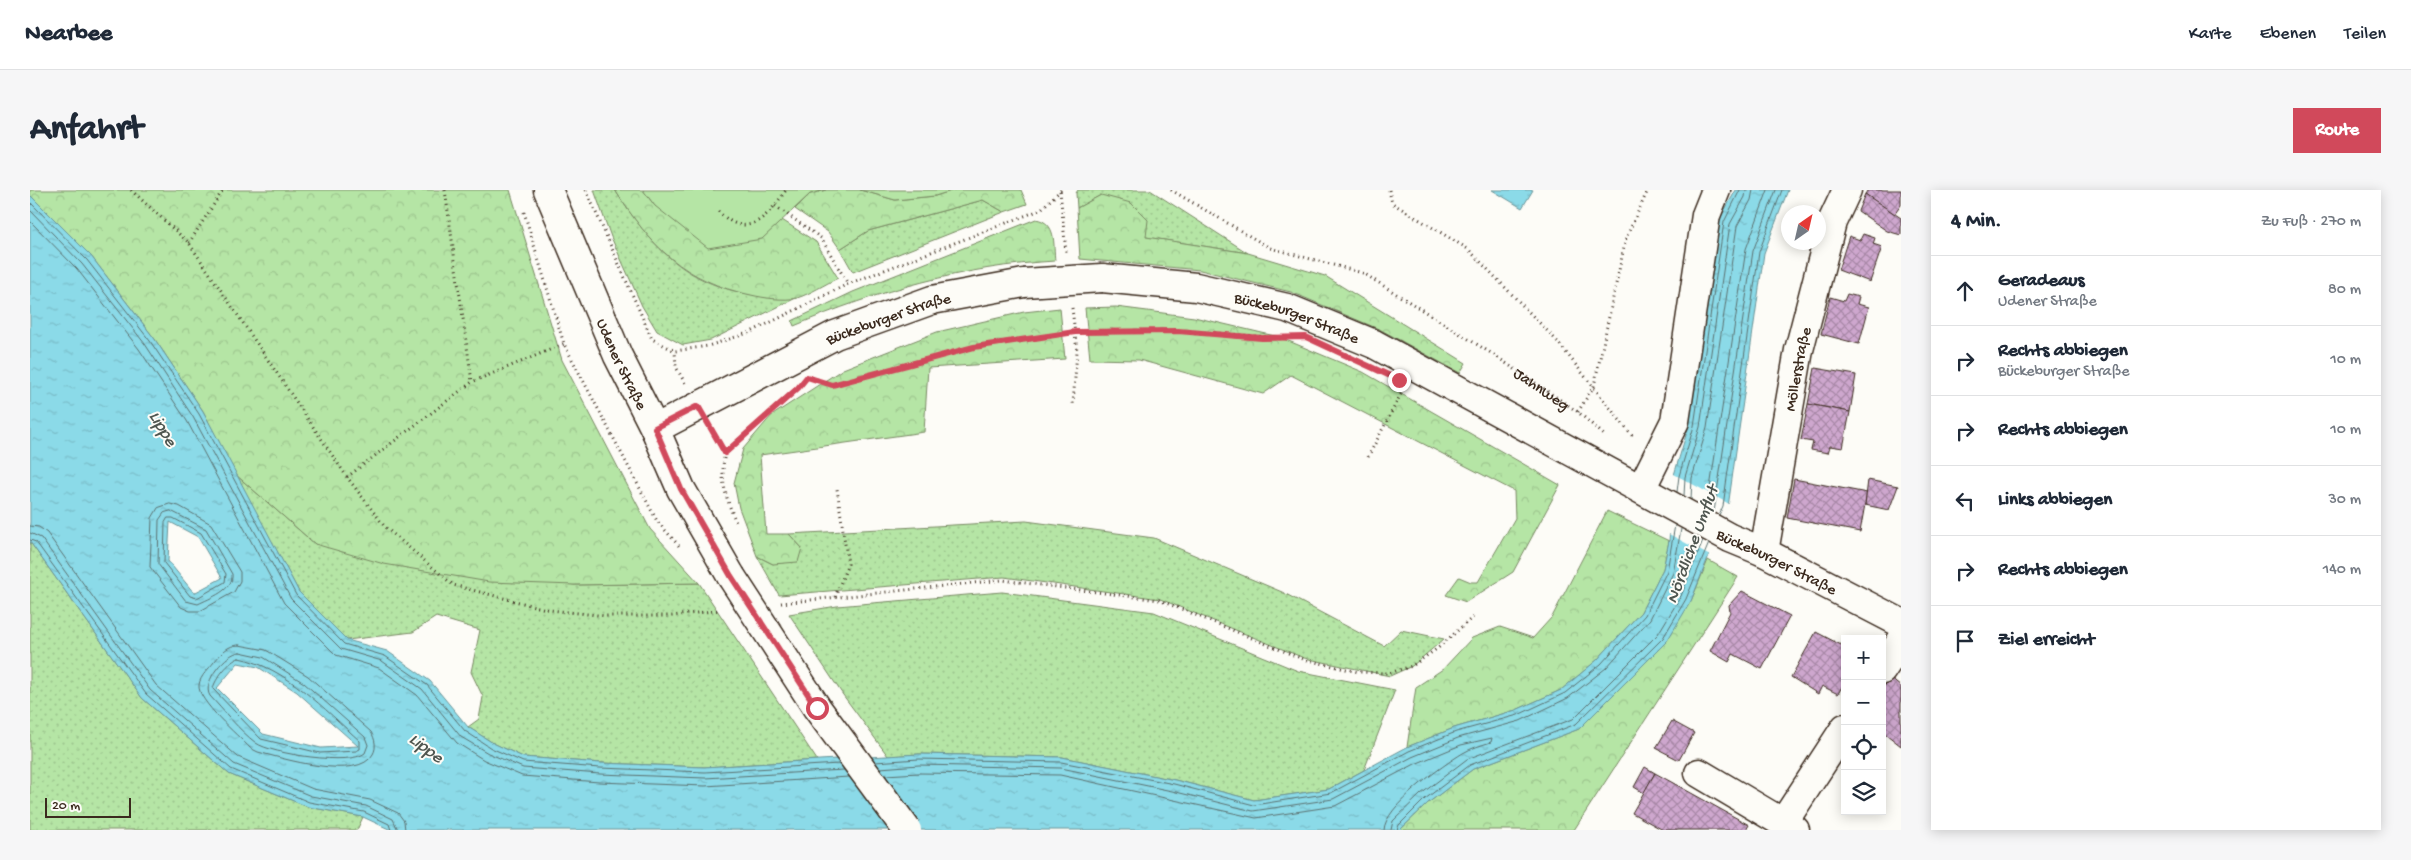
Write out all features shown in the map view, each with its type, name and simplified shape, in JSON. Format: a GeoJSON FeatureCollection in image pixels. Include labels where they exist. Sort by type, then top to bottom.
{"type":"FeatureCollection","features":[{"type":"Feature","properties":{"kind":"street","name":"Udener Straße"},"geometry":{"type":"LineString","coordinates":[[548,190],[618,356],[655,428],[681,489],[731,576],[817,708],[907,830]]}},
{"type":"Feature","properties":{"kind":"street"},"geometry":{"type":"LineString","coordinates":[[1651,486],[1675,421],[1706,215],[1716,190]]}},
{"type":"Feature","properties":{"kind":"street","name":"Möllerstraße"},"geometry":{"type":"LineString","coordinates":[[1764,552],[1799,350],[1832,222],[1847,190]]}},
{"type":"Feature","properties":{"kind":"street","name":"Bückeburger Straße"},"geometry":{"type":"LineString","coordinates":[[655,428],[835,335],[932,300],[1024,283],[1102,278],[1196,287],[1287,308],[1374,344],[1651,486],[1730,538],[1764,552],[1901,622]]}},
{"type":"Feature","properties":{"kind":"street"},"geometry":{"type":"LineString","coordinates":[[1886,664],[1901,641]]}},
{"type":"Feature","properties":{"kind":"street"},"geometry":{"type":"LineString","coordinates":[[1699,773],[1789,827],[1841,735]]}},
{"type":"Feature","properties":{"kind":"path"},"geometry":{"type":"LineString","coordinates":[[131,190],[189,243],[347,477],[385,527],[453,585],[550,610],[606,616],[672,616],[729,609]]}},
{"type":"Feature","properties":{"kind":"path"},"geometry":{"type":"LineString","coordinates":[[189,243],[223,190]]}},
{"type":"Feature","properties":{"kind":"path"},"geometry":{"type":"LineString","coordinates":[[445,190],[472,382]]}},
{"type":"Feature","properties":{"kind":"path"},"geometry":{"type":"LineString","coordinates":[[586,190],[652,339],[675,351],[708,346],[751,332],[848,284],[1040,210],[1059,190]]}},
{"type":"Feature","properties":{"kind":"path"},"geometry":{"type":"LineString","coordinates":[[718,211],[727,220],[745,226],[761,220],[775,206],[786,190]]}},
{"type":"Feature","properties":{"kind":"path","name":"Jahnweg"},"geometry":{"type":"LineString","coordinates":[[1171,190],[1270,248],[1363,273],[1452,327],[1578,412],[1608,439]]}},
{"type":"Feature","properties":{"kind":"path"},"geometry":{"type":"LineString","coordinates":[[1389,190],[1392,203],[1468,249],[1556,340],[1628,429]]}},
{"type":"Feature","properties":{"kind":"path"},"geometry":{"type":"LineString","coordinates":[[1578,412],[1594,386],[1626,238],[1648,190]]}},
{"type":"Feature","properties":{"kind":"path"},"geometry":{"type":"LineString","coordinates":[[775,206],[821,238],[848,284]]}},
{"type":"Feature","properties":{"kind":"path"},"geometry":{"type":"LineString","coordinates":[[523,208],[564,344],[657,521],[683,551]]}},
{"type":"Feature","properties":{"kind":"path"},"geometry":{"type":"LineString","coordinates":[[815,372],[807,377],[832,385],[974,347],[1075,332],[1178,331],[1262,338],[1288,337]]}},
{"type":"Feature","properties":{"kind":"path"},"geometry":{"type":"LineString","coordinates":[[347,477],[472,382],[564,344]]}},
{"type":"Feature","properties":{"kind":"path"},"geometry":{"type":"LineString","coordinates":[[675,351],[676,367],[725,453]]}},
{"type":"Feature","properties":{"kind":"path"},"geometry":{"type":"LineString","coordinates":[[740,533],[726,496],[721,471],[725,453],[802,382]]}},
{"type":"Feature","properties":{"kind":"path"},"geometry":{"type":"LineString","coordinates":[[1368,458],[1401,395]]}},
{"type":"Feature","properties":{"kind":"path"},"geometry":{"type":"LineString","coordinates":[[835,597],[848,564],[837,489]]}},
{"type":"Feature","properties":{"kind":"path"},"geometry":{"type":"LineString","coordinates":[[778,604],[1002,580],[1159,600],[1303,660],[1358,672],[1389,673],[1412,666],[1432,653],[1473,617]]}},
{"type":"Feature","properties":{"kind":"green space"},"geometry":{"type":"Polygon","coordinates":[[[30,190],[510,190],[562,360],[650,529],[699,583],[574,585],[489,582],[384,564],[315,544],[235,474],[203,411],[154,338],[91,256],[30,195],[30,190]]]}},
{"type":"Feature","properties":{"kind":"green space"},"geometry":{"type":"Polygon","coordinates":[[[594,190],[615,190],[651,239],[669,257],[689,272],[711,283],[736,291],[764,296],[796,298],[711,340],[683,345],[657,331],[642,306],[611,237],[594,190]]]}},
{"type":"Feature","properties":{"kind":"green space"},"geometry":{"type":"Polygon","coordinates":[[[615,190],[643,190],[655,206],[761,239],[782,220],[816,242],[838,278],[797,298],[768,298],[727,289],[688,271],[671,259],[642,228],[615,190]]]}},
{"type":"Feature","properties":{"kind":"green space"},"geometry":{"type":"Polygon","coordinates":[[[643,190],[826,190],[810,194],[762,239],[708,248],[655,206],[643,190]]]}},
{"type":"Feature","properties":{"kind":"green space"},"geometry":{"type":"Polygon","coordinates":[[[826,190],[860,190],[895,200],[935,196],[954,190],[1021,190],[1027,204],[1004,212],[983,200],[868,231],[840,249],[828,232],[795,209],[810,194],[826,190]]]}},
{"type":"Feature","properties":{"kind":"green space"},"geometry":{"type":"Polygon","coordinates":[[[860,190],[954,190],[935,196],[895,200],[860,190]]]}},
{"type":"Feature","properties":{"kind":"green space"},"geometry":{"type":"Polygon","coordinates":[[[1078,190],[1150,190],[1248,253],[1145,237],[1101,195],[1077,208],[1076,193],[1078,190]]]}},
{"type":"Feature","properties":{"kind":"green space"},"geometry":{"type":"Polygon","coordinates":[[[1101,195],[1131,203],[1148,220],[1146,237],[1248,253],[1325,276],[1466,363],[1460,373],[1381,330],[1291,292],[1200,270],[1080,259],[1077,208],[1101,195]]]}},
{"type":"Feature","properties":{"kind":"green space"},"geometry":{"type":"Polygon","coordinates":[[[983,200],[1004,212],[853,272],[840,249],[868,231],[983,200]]]}},
{"type":"Feature","properties":{"kind":"green space"},"geometry":{"type":"Polygon","coordinates":[[[1036,219],[1043,221],[1051,229],[1055,261],[988,268],[922,282],[825,313],[794,326],[792,321],[853,292],[1036,219]]]}},
{"type":"Feature","properties":{"kind":"green space"},"geometry":{"type":"Polygon","coordinates":[[[1116,307],[1194,317],[1279,337],[1363,372],[1560,485],[1513,572],[1466,602],[1446,595],[1459,577],[1471,582],[1478,582],[1515,518],[1514,491],[1291,375],[1263,394],[1139,360],[1090,359],[1085,308],[1116,307]]]}},
{"type":"Feature","properties":{"kind":"green space"},"geometry":{"type":"Polygon","coordinates":[[[1060,308],[1065,359],[928,368],[924,432],[760,455],[766,534],[789,534],[802,548],[798,562],[773,564],[757,556],[739,508],[734,483],[743,449],[771,416],[843,369],[937,332],[1024,312],[1060,308]]]}},
{"type":"Feature","properties":{"kind":"green space"},"geometry":{"type":"Polygon","coordinates":[[[235,474],[315,544],[574,585],[699,583],[817,760],[705,767],[601,763],[523,757],[493,743],[468,727],[479,719],[483,697],[471,672],[480,630],[436,617],[413,632],[347,640],[299,592],[235,474]]]}},
{"type":"Feature","properties":{"kind":"green space"},"geometry":{"type":"Polygon","coordinates":[[[1607,511],[1669,541],[1663,569],[1641,612],[1597,660],[1561,690],[1516,710],[1454,728],[1407,747],[1416,687],[1443,669],[1472,638],[1500,627],[1533,638],[1552,617],[1607,511]]]}},
{"type":"Feature","properties":{"kind":"green space"},"geometry":{"type":"Polygon","coordinates":[[[1026,521],[1154,538],[1282,592],[1384,646],[1401,630],[1444,639],[1412,666],[1390,676],[1304,658],[1160,599],[1004,577],[779,595],[757,556],[773,564],[802,548],[789,534],[1026,521]]]}},
{"type":"Feature","properties":{"kind":"green space"},"geometry":{"type":"Polygon","coordinates":[[[30,542],[142,698],[229,774],[308,807],[363,817],[357,830],[30,830],[30,542]]]}},
{"type":"Feature","properties":{"kind":"green space"},"geometry":{"type":"Polygon","coordinates":[[[1708,560],[1738,577],[1574,830],[1400,830],[1428,803],[1473,769],[1579,729],[1617,689],[1691,601],[1708,560]]]}},
{"type":"Feature","properties":{"kind":"green space"},"geometry":{"type":"Polygon","coordinates":[[[1002,592],[1154,612],[1298,671],[1395,690],[1364,770],[1329,789],[1254,800],[1175,780],[1062,757],[919,754],[888,756],[843,695],[789,614],[837,606],[1002,592]]]}},
{"type":"Feature","properties":{"kind":"water"},"geometry":{"type":"Polygon","coordinates":[[[1492,190],[1533,190],[1522,208],[1492,190]]]}},
{"type":"Feature","properties":{"kind":"water"},"geometry":{"type":"Polygon","coordinates":[[[1736,190],[1788,190],[1764,253],[1728,507],[1691,601],[1667,641],[1579,729],[1473,769],[1428,803],[1400,830],[391,830],[363,817],[308,807],[229,774],[142,698],[30,542],[30,195],[91,256],[154,338],[203,411],[299,592],[347,640],[387,651],[430,681],[468,727],[493,743],[523,757],[601,763],[704,767],[919,754],[1062,757],[1175,780],[1254,800],[1329,789],[1407,747],[1454,728],[1516,710],[1561,690],[1597,660],[1641,612],[1663,569],[1669,541],[1674,475],[1689,425],[1719,220],[1736,190]],[[170,522],[168,561],[194,593],[222,578],[198,537],[170,522]],[[238,663],[217,688],[263,734],[321,748],[358,746],[297,692],[258,667],[238,663]]]}},
{"type":"Feature","properties":{"kind":"pier"},"geometry":{"type":"Polygon","coordinates":[[[1672,473],[1731,505],[1712,557],[1667,533],[1672,473]]]}},
{"type":"Feature","properties":{"kind":"building"},"geometry":{"type":"Polygon","coordinates":[[[1868,190],[1901,190],[1901,205],[1894,215],[1865,194],[1868,190]]]}},
{"type":"Feature","properties":{"kind":"building"},"geometry":{"type":"Polygon","coordinates":[[[1865,194],[1901,218],[1901,235],[1887,231],[1858,211],[1865,194]]]}},
{"type":"Feature","properties":{"kind":"building"},"geometry":{"type":"Polygon","coordinates":[[[1863,234],[1875,238],[1873,244],[1882,247],[1870,282],[1838,270],[1849,236],[1860,240],[1863,234]]]}},
{"type":"Feature","properties":{"kind":"building"},"geometry":{"type":"Polygon","coordinates":[[[1847,294],[1859,297],[1857,304],[1869,307],[1859,344],[1821,334],[1830,297],[1844,301],[1847,294]]]}},
{"type":"Feature","properties":{"kind":"building"},"geometry":{"type":"Polygon","coordinates":[[[1815,368],[1856,375],[1850,412],[1808,404],[1815,368]]]}},
{"type":"Feature","properties":{"kind":"building"},"geometry":{"type":"Polygon","coordinates":[[[1808,404],[1850,412],[1843,448],[1830,446],[1828,453],[1811,450],[1813,442],[1801,440],[1808,404]]]}},
{"type":"Feature","properties":{"kind":"building"},"geometry":{"type":"Polygon","coordinates":[[[1794,479],[1867,493],[1860,532],[1787,518],[1794,479]]]}},
{"type":"Feature","properties":{"kind":"building"},"geometry":{"type":"Polygon","coordinates":[[[1868,480],[1898,486],[1889,510],[1865,505],[1868,480]]]}},
{"type":"Feature","properties":{"kind":"building"},"geometry":{"type":"Polygon","coordinates":[[[1742,591],[1790,616],[1762,669],[1733,654],[1729,662],[1710,651],[1730,612],[1729,605],[1742,591]]]}},
{"type":"Feature","properties":{"kind":"building"},"geometry":{"type":"Polygon","coordinates":[[[1816,632],[1841,645],[1841,688],[1838,694],[1822,686],[1818,694],[1791,677],[1816,632]]]}},
{"type":"Feature","properties":{"kind":"building"},"geometry":{"type":"Polygon","coordinates":[[[1890,678],[1901,687],[1901,746],[1886,734],[1886,683],[1890,678]]]}},
{"type":"Feature","properties":{"kind":"building"},"geometry":{"type":"Polygon","coordinates":[[[1672,721],[1694,733],[1679,760],[1656,748],[1672,721]]]}},
{"type":"Feature","properties":{"kind":"building"},"geometry":{"type":"Polygon","coordinates":[[[1645,767],[1655,773],[1644,793],[1634,787],[1645,767]]]}},
{"type":"Feature","properties":{"kind":"building"},"geometry":{"type":"Polygon","coordinates":[[[1655,773],[1749,825],[1746,830],[1663,830],[1632,813],[1655,773]]]}},
{"type":"Feature","properties":{"kind":"route"},"geometry":{"type":"LineString","coordinates":[[817,708],[731,576],[681,489],[655,428],[698,406],[725,453],[798,388],[807,377],[832,385],[974,347],[1075,332],[1178,331],[1262,338],[1306,337],[1399,380]]}},
{"type":"Feature","properties":{"kind":"water label","name":"Lippe"},"geometry":{"type":"Point","coordinates":[164,428]}},
{"type":"Feature","properties":{"kind":"water label","name":"Nördliche Umflut"},"geometry":{"type":"Point","coordinates":[1691,544]}},
{"type":"Feature","properties":{"kind":"water label","name":"Lippe"},"geometry":{"type":"Point","coordinates":[427,747]}}]}
